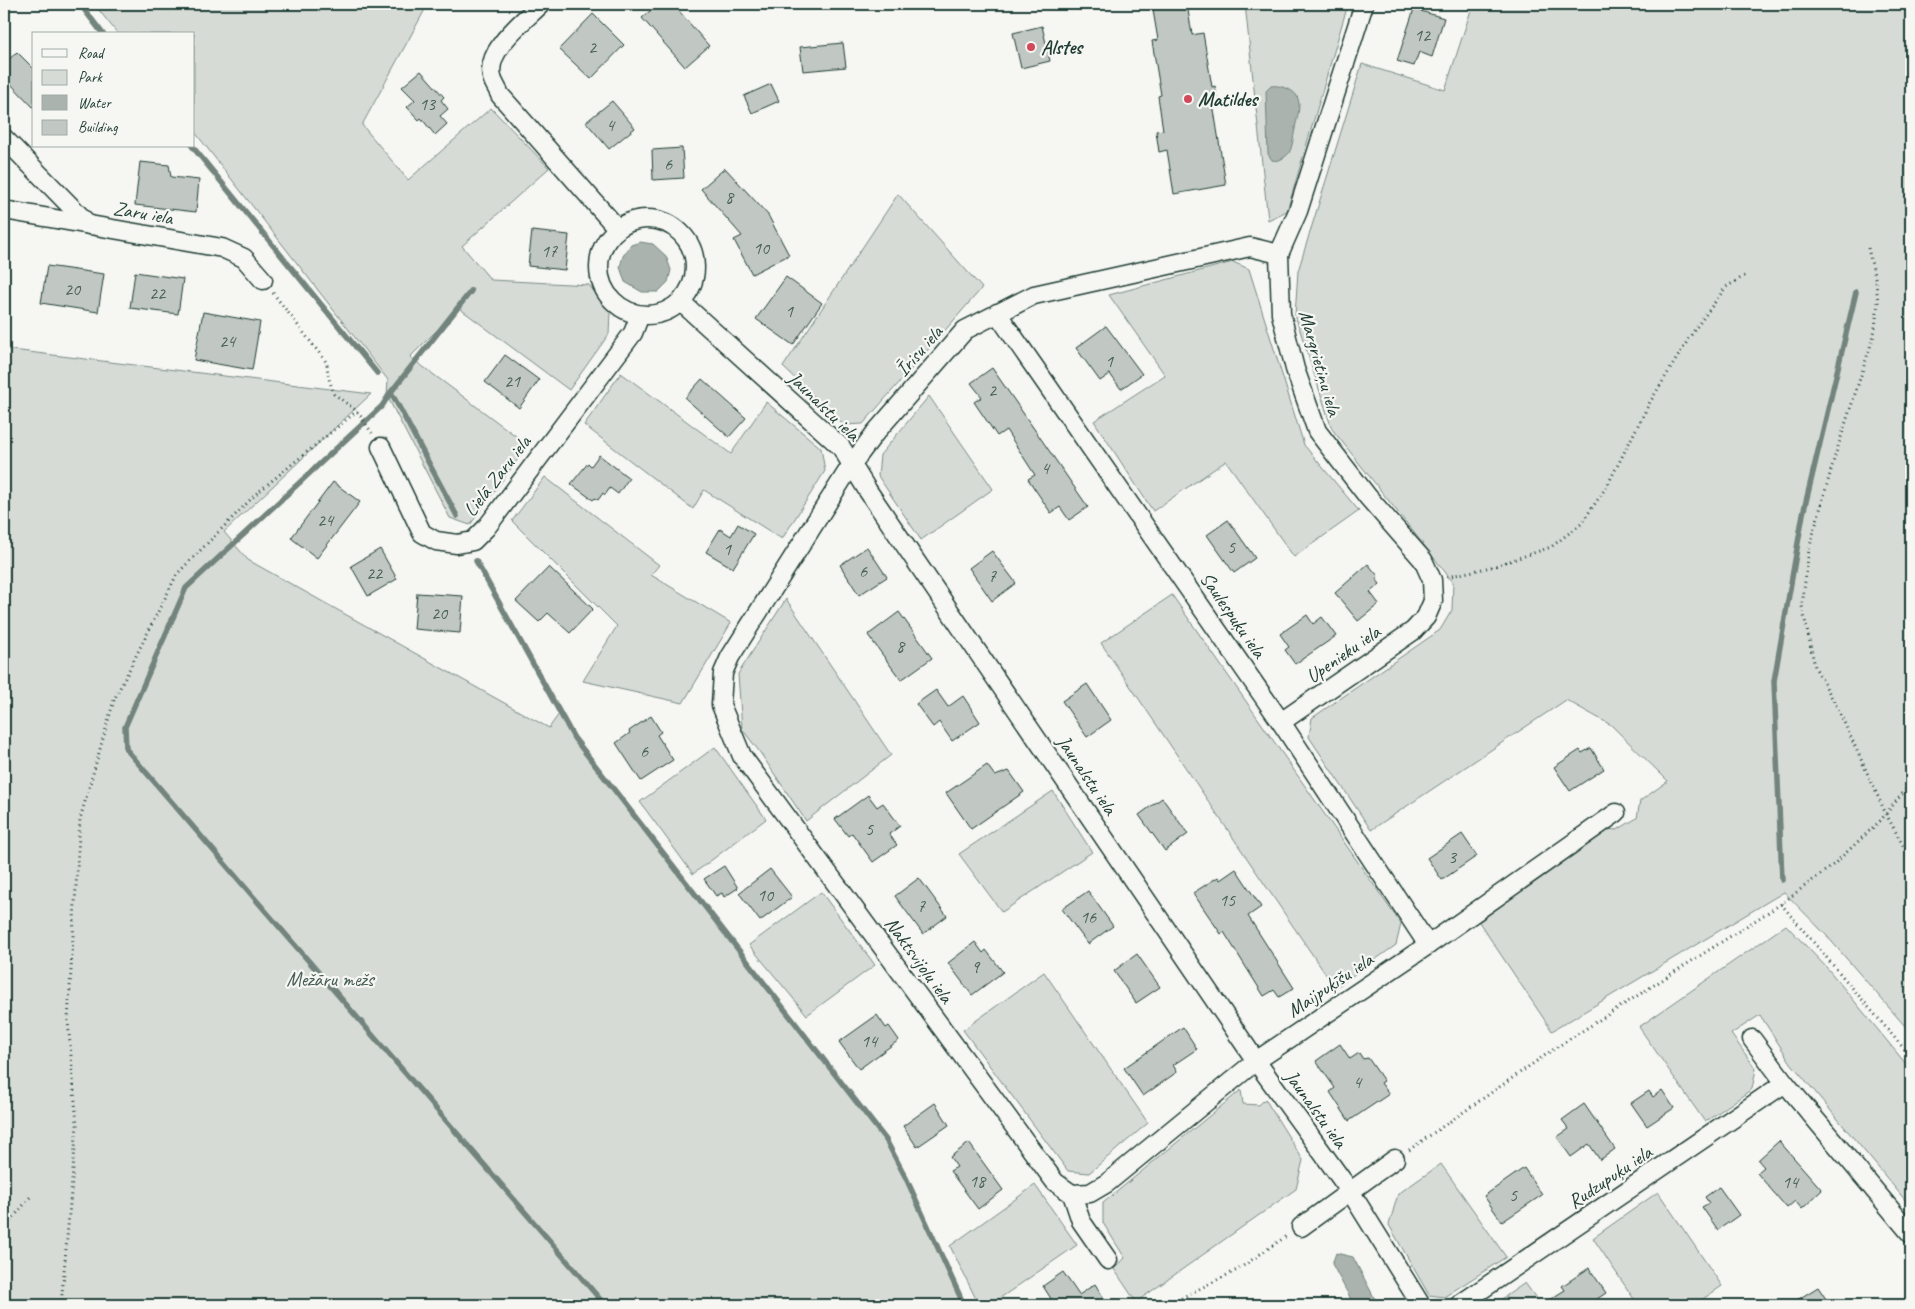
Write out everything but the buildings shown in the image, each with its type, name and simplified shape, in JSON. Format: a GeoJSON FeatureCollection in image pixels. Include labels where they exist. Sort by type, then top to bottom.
{"type":"FeatureCollection","features":[{"type":"Feature","properties":{"kind":"street"},"geometry":{"type":"LineString","coordinates":[[541,4],[503,42],[493,58],[492,76],[500,95],[617,228]]}},
{"type":"Feature","properties":{"kind":"street","name":"Margrietiņu iela"},"geometry":{"type":"LineString","coordinates":[[1364,4],[1298,211],[1279,254],[1281,314],[1295,369],[1317,431],[1368,497],[1423,560],[1432,580],[1433,601],[1426,618]]}},
{"type":"Feature","properties":{"kind":"street"},"geometry":{"type":"LineString","coordinates":[[4,138],[89,225]]}},
{"type":"Feature","properties":{"kind":"street","name":"Zaru iela"},"geometry":{"type":"LineString","coordinates":[[4,210],[222,248],[244,258],[263,280]]}},
{"type":"Feature","properties":{"kind":"street"},"geometry":{"type":"LineString","coordinates":[[640,218],[664,220],[684,234],[695,256],[694,281],[681,302],[662,313],[640,315],[619,307],[604,290],[598,268],[602,245],[617,228],[640,218]]}},
{"type":"Feature","properties":{"kind":"street","name":"Īrisu iela"},"geometry":{"type":"LineString","coordinates":[[723,673],[730,657],[852,464],[875,433],[965,330],[1034,295],[1250,248],[1279,254]]}},
{"type":"Feature","properties":{"kind":"street","name":"Jaunalstu iela"},"geometry":{"type":"LineString","coordinates":[[681,302],[841,447],[1256,1060],[1350,1191],[1421,1305]]}},
{"type":"Feature","properties":{"kind":"street","name":"Saulespuķu iela"},"geometry":{"type":"LineString","coordinates":[[997,313],[1281,722],[1428,945]]}},
{"type":"Feature","properties":{"kind":"street","name":"Lielā Zaru iela"},"geometry":{"type":"LineString","coordinates":[[381,447],[422,533],[436,542],[451,545],[472,540],[486,528],[633,332],[640,315]]}},
{"type":"Feature","properties":{"kind":"street","name":"Upenieku iela"},"geometry":{"type":"LineString","coordinates":[[1281,722],[1413,631],[1426,618]]}},
{"type":"Feature","properties":{"kind":"street","name":"Naktsvijoļu iela"},"geometry":{"type":"LineString","coordinates":[[723,673],[721,705],[742,756],[1055,1182],[1072,1194]]}},
{"type":"Feature","properties":{"kind":"street","name":"Maijpuķīšu iela"},"geometry":{"type":"LineString","coordinates":[[1072,1194],[1090,1193],[1107,1184],[1256,1060],[1428,945],[1616,813]]}},
{"type":"Feature","properties":{"kind":"street"},"geometry":{"type":"LineString","coordinates":[[1752,1039],[1785,1083],[1911,1234]]}},
{"type":"Feature","properties":{"kind":"street","name":"Rudzupuķu iela"},"geometry":{"type":"LineString","coordinates":[[1459,1305],[1785,1083]]}},
{"type":"Feature","properties":{"kind":"street"},"geometry":{"type":"LineString","coordinates":[[1301,1227],[1395,1159]]}},
{"type":"Feature","properties":{"kind":"street"},"geometry":{"type":"LineString","coordinates":[[1072,1194],[1081,1222],[1108,1260]]}},
{"type":"Feature","properties":{"kind":"path"},"geometry":{"type":"LineString","coordinates":[[1868,248],[1876,282],[1878,303],[1874,335],[1835,456],[1809,549],[1802,606],[1815,667],[1837,707],[1886,814],[1911,860]]}},
{"type":"Feature","properties":{"kind":"path"},"geometry":{"type":"LineString","coordinates":[[1432,580],[1495,566],[1551,547],[1582,524],[1607,486],[1650,402],[1693,332],[1726,288],[1746,275]]}},
{"type":"Feature","properties":{"kind":"path"},"geometry":{"type":"LineString","coordinates":[[263,280],[327,363],[328,376],[334,394],[358,411],[381,447]]}},
{"type":"Feature","properties":{"kind":"path"},"geometry":{"type":"LineString","coordinates":[[60,1305],[78,1125],[68,1021],[80,819],[114,700],[178,574],[257,493],[358,411]]}},
{"type":"Feature","properties":{"kind":"path"},"geometry":{"type":"LineString","coordinates":[[1395,1159],[1554,1049],[1781,904],[1834,865],[1886,814],[1911,784]]}},
{"type":"Feature","properties":{"kind":"path"},"geometry":{"type":"LineString","coordinates":[[1781,904],[1911,1057]]}},
{"type":"Feature","properties":{"kind":"path"},"geometry":{"type":"LineString","coordinates":[[4,1229],[31,1196]]}},
{"type":"Feature","properties":{"kind":"path"},"geometry":{"type":"LineString","coordinates":[[1174,1305],[1183,1297],[1237,1270],[1301,1227]]}},
{"type":"Feature","properties":{"kind":"green space"},"geometry":{"type":"Polygon","coordinates":[[[94,4],[428,4],[362,125],[408,180],[491,108],[549,168],[462,246],[491,280],[589,285],[610,312],[609,334],[569,390],[459,308],[410,357],[528,445],[470,525],[450,518],[387,396],[388,380],[195,132],[195,32],[116,32],[94,4]]]}},
{"type":"Feature","properties":{"kind":"green space"},"geometry":{"type":"Polygon","coordinates":[[[1245,4],[1348,4],[1287,211],[1268,220],[1245,4]]]}},
{"type":"Feature","properties":{"kind":"green space"},"geometry":{"type":"Polygon","coordinates":[[[1473,4],[1911,4],[1911,1033],[1826,935],[1784,892],[1552,1031],[1479,922],[1607,829],[1617,830],[1637,818],[1640,801],[1668,781],[1611,725],[1566,700],[1371,830],[1309,737],[1312,718],[1440,630],[1452,610],[1453,582],[1332,429],[1295,315],[1298,271],[1362,64],[1445,90],[1473,4]]]}},
{"type":"Feature","properties":{"kind":"green space"},"geometry":{"type":"Polygon","coordinates":[[[898,194],[982,288],[863,424],[844,425],[783,367],[898,194]]]}},
{"type":"Feature","properties":{"kind":"green space"},"geometry":{"type":"Polygon","coordinates":[[[1233,262],[1249,269],[1304,445],[1359,511],[1294,557],[1226,461],[1153,511],[1094,421],[1165,375],[1109,295],[1233,262]]]}},
{"type":"Feature","properties":{"kind":"green space","name":"Mežāru mežs"},"geometry":{"type":"Polygon","coordinates":[[[4,349],[371,394],[224,532],[248,560],[549,728],[559,714],[574,738],[886,1140],[906,1178],[964,1305],[4,1305],[4,349]]]}},
{"type":"Feature","properties":{"kind":"green space"},"geometry":{"type":"Polygon","coordinates":[[[621,373],[731,454],[766,402],[821,448],[825,471],[782,539],[704,490],[693,509],[584,425],[621,373]]]}},
{"type":"Feature","properties":{"kind":"green space"},"geometry":{"type":"Polygon","coordinates":[[[929,396],[993,489],[921,540],[878,476],[880,455],[929,396]]]}},
{"type":"Feature","properties":{"kind":"green space"},"geometry":{"type":"Polygon","coordinates":[[[545,477],[659,565],[651,575],[731,623],[683,703],[583,681],[617,626],[512,521],[545,477]]]}},
{"type":"Feature","properties":{"kind":"green space"},"geometry":{"type":"Polygon","coordinates":[[[1172,595],[1401,924],[1396,945],[1335,988],[1101,643],[1172,595]]]}},
{"type":"Feature","properties":{"kind":"green space"},"geometry":{"type":"Polygon","coordinates":[[[786,599],[891,755],[806,821],[742,729],[738,674],[786,599]]]}},
{"type":"Feature","properties":{"kind":"green space"},"geometry":{"type":"Polygon","coordinates":[[[715,747],[766,819],[693,874],[640,802],[715,747]]]}},
{"type":"Feature","properties":{"kind":"green space"},"geometry":{"type":"Polygon","coordinates":[[[1053,791],[1092,852],[1002,912],[959,854],[1053,791]]]}},
{"type":"Feature","properties":{"kind":"green space"},"geometry":{"type":"Polygon","coordinates":[[[821,892],[875,965],[807,1015],[749,945],[821,892]]]}},
{"type":"Feature","properties":{"kind":"green space"},"geometry":{"type":"Polygon","coordinates":[[[1786,925],[1828,969],[1911,1070],[1911,1207],[1791,1063],[1760,1015],[1731,1034],[1756,1069],[1752,1089],[1705,1122],[1639,1027],[1786,925]]]}},
{"type":"Feature","properties":{"kind":"green space"},"geometry":{"type":"Polygon","coordinates":[[[1044,972],[1148,1123],[1089,1173],[1068,1171],[963,1030],[1044,972]]]}},
{"type":"Feature","properties":{"kind":"green space"},"geometry":{"type":"Polygon","coordinates":[[[1241,1090],[1243,1104],[1259,1105],[1265,1099],[1303,1160],[1296,1189],[1136,1302],[1114,1269],[1125,1258],[1103,1223],[1103,1203],[1241,1090]]]}},
{"type":"Feature","properties":{"kind":"green space"},"geometry":{"type":"Polygon","coordinates":[[[1441,1164],[1506,1257],[1444,1297],[1429,1295],[1389,1225],[1398,1194],[1441,1164]]]}},
{"type":"Feature","properties":{"kind":"green space"},"geometry":{"type":"Polygon","coordinates":[[[1035,1185],[1077,1245],[990,1305],[979,1305],[950,1246],[1035,1185]]]}},
{"type":"Feature","properties":{"kind":"green space"},"geometry":{"type":"Polygon","coordinates":[[[1658,1192],[1722,1286],[1694,1305],[1638,1305],[1593,1238],[1658,1192]]]}},
{"type":"Feature","properties":{"kind":"green space"},"geometry":{"type":"Polygon","coordinates":[[[1525,1283],[1541,1305],[1493,1305],[1525,1283]]]}},
{"type":"Feature","properties":{"kind":"water"},"geometry":{"type":"Polygon","coordinates":[[[1271,86],[1280,86],[1290,90],[1295,93],[1299,102],[1289,153],[1277,160],[1272,160],[1268,154],[1266,91],[1271,86]]]}},
{"type":"Feature","properties":{"kind":"water"},"geometry":{"type":"Polygon","coordinates":[[[640,242],[653,244],[666,256],[671,270],[668,282],[658,292],[642,292],[625,282],[620,267],[623,256],[631,245],[640,242]]]}},
{"type":"Feature","properties":{"kind":"water"},"geometry":{"type":"Polygon","coordinates":[[[1336,1253],[1353,1257],[1378,1305],[1354,1305],[1332,1264],[1336,1253]]]}},
{"type":"Feature","properties":{"kind":"waterway"},"geometry":{"type":"LineString","coordinates":[[80,4],[101,32]]}},
{"type":"Feature","properties":{"kind":"waterway"},"geometry":{"type":"LineString","coordinates":[[194,148],[377,373]]}},
{"type":"Feature","properties":{"kind":"waterway"},"geometry":{"type":"LineString","coordinates":[[471,291],[382,406],[186,588],[125,727],[126,749],[605,1305]]}},
{"type":"Feature","properties":{"kind":"waterway"},"geometry":{"type":"LineString","coordinates":[[1782,880],[1774,681],[1803,514],[1856,292]]}},
{"type":"Feature","properties":{"kind":"waterway"},"geometry":{"type":"LineString","coordinates":[[391,392],[457,516]]}},
{"type":"Feature","properties":{"kind":"waterway"},"geometry":{"type":"LineString","coordinates":[[476,561],[574,738],[886,1140],[906,1178],[964,1305]]}},
{"type":"Feature","properties":{"kind":"place","name":"Alstes"},"geometry":{"type":"Point","coordinates":[1031,47]}},
{"type":"Feature","properties":{"kind":"place","name":"Matildes"},"geometry":{"type":"Point","coordinates":[1188,99]}}]}
